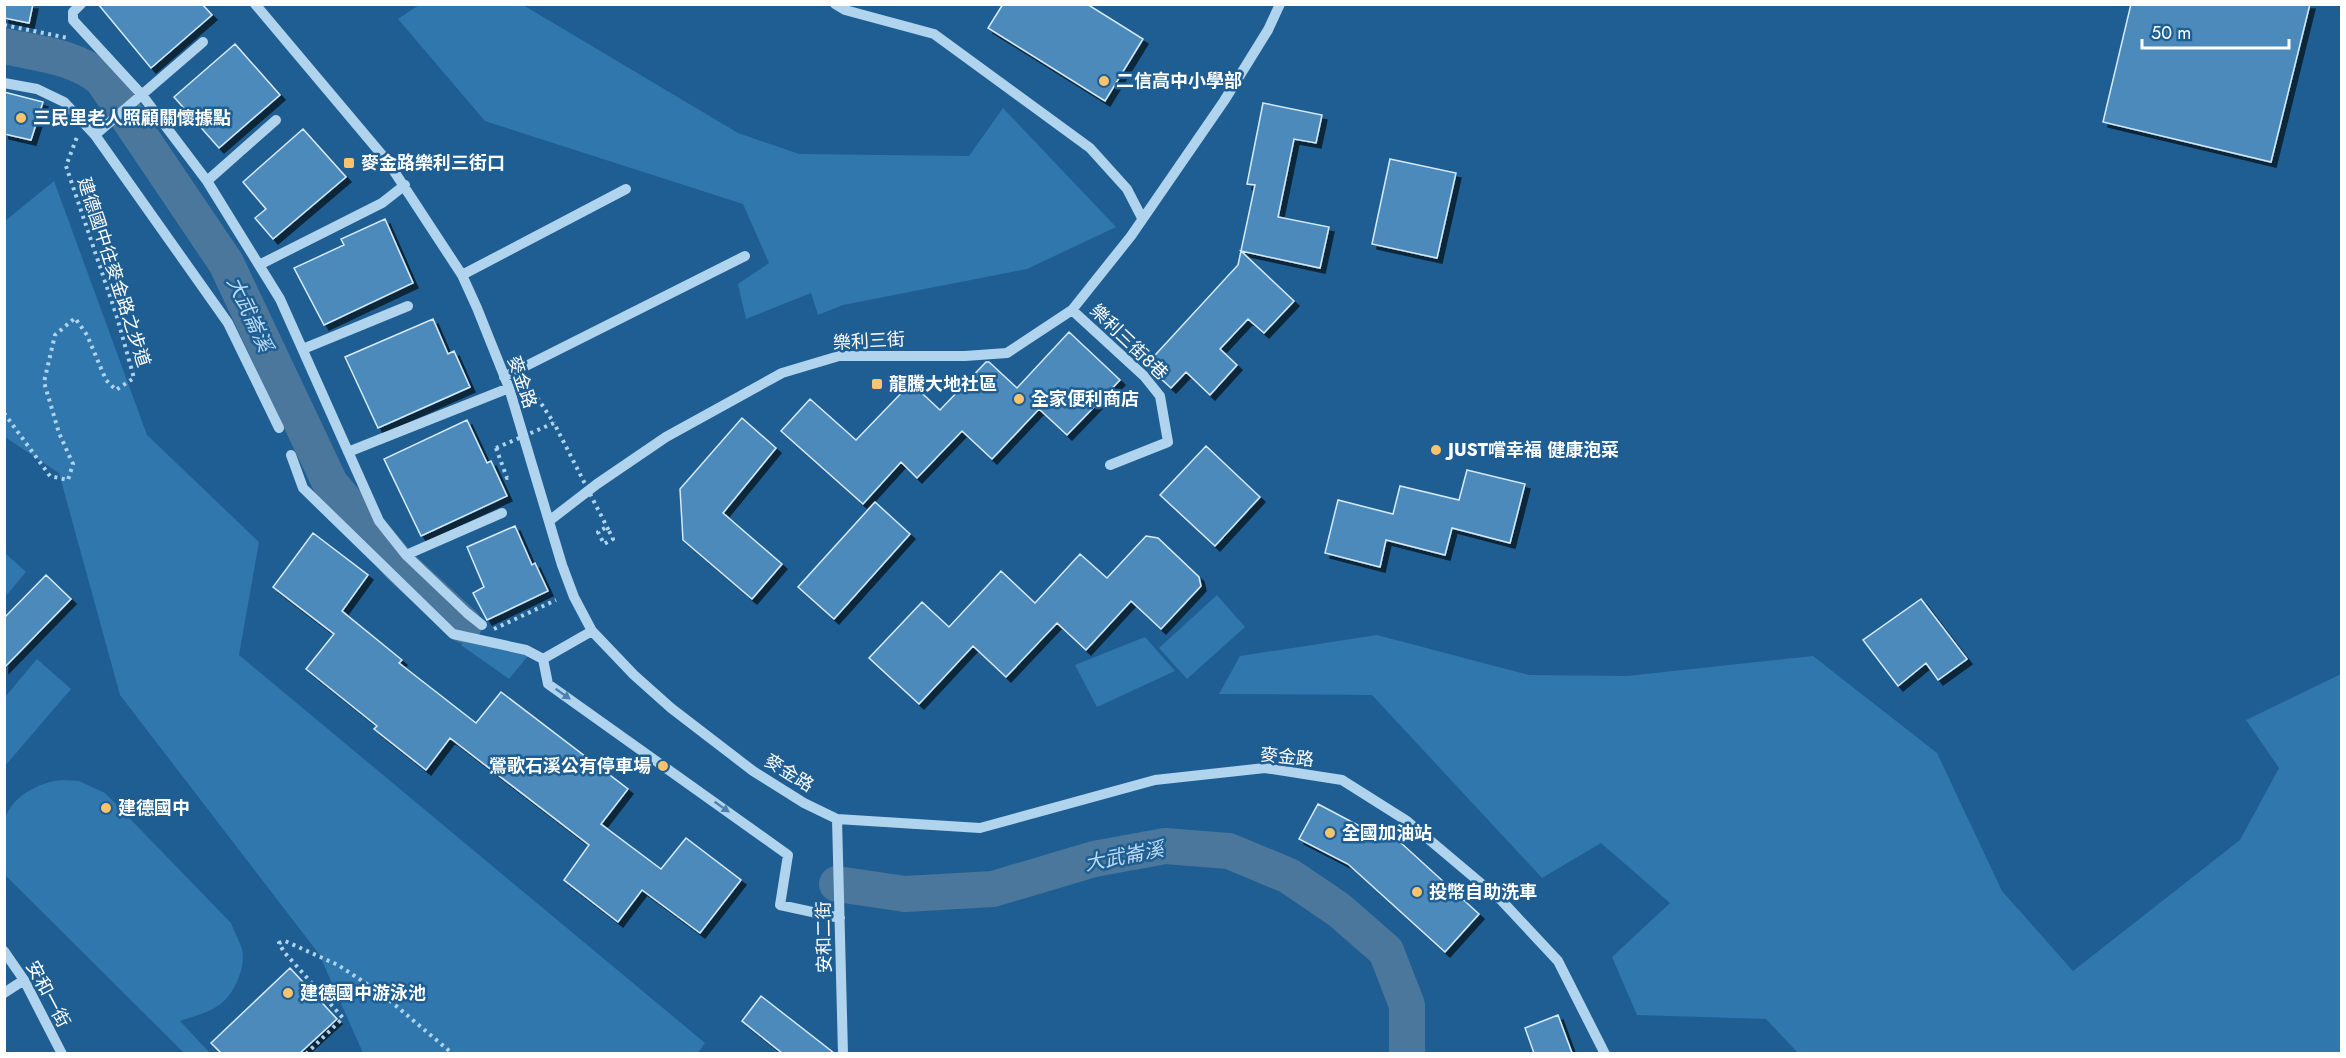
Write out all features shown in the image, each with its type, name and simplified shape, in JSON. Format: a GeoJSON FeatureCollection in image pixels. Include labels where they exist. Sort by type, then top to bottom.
{"type":"FeatureCollection","features":[{"type":"Feature","properties":{"kind":"street"},"geometry":{"type":"LineString","coordinates":[[81,4],[73,12],[73,20],[142,95],[207,181],[280,299],[379,521],[406,555],[467,614],[482,625]]}},
{"type":"Feature","properties":{"kind":"street","name":"麥金路"},"geometry":{"type":"LineString","coordinates":[[255,4],[388,162],[462,274],[508,388],[574,597],[592,631],[634,675],[671,708],[753,771],[804,803],[837,819],[980,828],[1155,780],[1265,768],[1342,780],[1407,820],[1502,901],[1558,961],[1605,1053]]}},
{"type":"Feature","properties":{"kind":"street"},"geometry":{"type":"LineString","coordinates":[[835,4],[845,10],[934,33],[1090,148],[1127,189],[1142,219]]}},
{"type":"Feature","properties":{"kind":"street","name":"樂利三街"},"geometry":{"type":"LineString","coordinates":[[549,521],[597,484],[666,437],[782,373],[839,356],[965,356],[1007,353],[1072,310],[1142,219],[1224,101],[1268,30],[1280,4]]}},
{"type":"Feature","properties":{"kind":"street"},"geometry":{"type":"LineString","coordinates":[[95,135],[203,42]]}},
{"type":"Feature","properties":{"kind":"street"},"geometry":{"type":"LineString","coordinates":[[4,83],[37,89],[64,102],[95,135],[228,323],[279,428]]}},
{"type":"Feature","properties":{"kind":"street"},"geometry":{"type":"LineString","coordinates":[[207,181],[276,120]]}},
{"type":"Feature","properties":{"kind":"street"},"geometry":{"type":"LineString","coordinates":[[259,265],[382,203],[405,186]]}},
{"type":"Feature","properties":{"kind":"street"},"geometry":{"type":"LineString","coordinates":[[462,274],[626,189]]}},
{"type":"Feature","properties":{"kind":"street"},"geometry":{"type":"LineString","coordinates":[[504,377],[745,256]]}},
{"type":"Feature","properties":{"kind":"street"},"geometry":{"type":"LineString","coordinates":[[303,349],[408,306]]}},
{"type":"Feature","properties":{"kind":"street","name":"樂利三街8巷"},"geometry":{"type":"LineString","coordinates":[[1072,310],[1144,376],[1161,396],[1168,442],[1110,465]]}},
{"type":"Feature","properties":{"kind":"street"},"geometry":{"type":"LineString","coordinates":[[348,452],[508,388]]}},
{"type":"Feature","properties":{"kind":"street"},"geometry":{"type":"LineString","coordinates":[[291,455],[303,488],[453,634],[526,650],[543,659]]}},
{"type":"Feature","properties":{"kind":"street"},"geometry":{"type":"LineString","coordinates":[[406,555],[502,513]]}},
{"type":"Feature","properties":{"kind":"street"},"geometry":{"type":"LineString","coordinates":[[543,659],[592,631]]}},
{"type":"Feature","properties":{"kind":"street"},"geometry":{"type":"LineString","coordinates":[[543,659],[548,684],[788,855],[780,905],[840,918]]}},
{"type":"Feature","properties":{"kind":"street","name":"安和二街"},"geometry":{"type":"LineString","coordinates":[[837,819],[843,1053]]}},
{"type":"Feature","properties":{"kind":"street","name":"安和一街"},"geometry":{"type":"LineString","coordinates":[[4,951],[24,980],[62,1053]]}},
{"type":"Feature","properties":{"kind":"street"},"geometry":{"type":"LineString","coordinates":[[4,993],[24,980]]}},
{"type":"Feature","properties":{"kind":"path"},"geometry":{"type":"LineString","coordinates":[[4,25],[69,38],[87,34]]}},
{"type":"Feature","properties":{"kind":"path","name":"建德國中往麥金路之步道"},"geometry":{"type":"LineString","coordinates":[[4,413],[50,476],[68,480],[73,464],[59,433],[44,382],[55,336],[75,318],[87,335],[106,380],[116,390],[134,378],[117,316],[66,166],[84,124]]}},
{"type":"Feature","properties":{"kind":"path"},"geometry":{"type":"LineString","coordinates":[[528,390],[531,388],[554,423],[613,538],[604,544],[598,532],[605,528]]}},
{"type":"Feature","properties":{"kind":"path"},"geometry":{"type":"LineString","coordinates":[[512,476],[507,478],[496,448],[554,423]]}},
{"type":"Feature","properties":{"kind":"path"},"geometry":{"type":"LineString","coordinates":[[482,625],[493,629],[556,600]]}},
{"type":"Feature","properties":{"kind":"path"},"geometry":{"type":"LineString","coordinates":[[306,1053],[343,1018],[284,952],[279,944],[285,941],[319,954],[382,994],[453,1053]]}},
{"type":"Feature","properties":{"kind":"shaded area"},"geometry":{"type":"Polygon","coordinates":[[[419,5],[523,5],[738,133],[799,154],[969,156],[1003,108],[1116,227],[1027,269],[843,305],[818,315],[811,293],[746,319],[738,284],[769,263],[743,204],[485,121],[398,19],[419,5]]]}},
{"type":"Feature","properties":{"kind":"shaded area"},"geometry":{"type":"Polygon","coordinates":[[[54,181],[147,435],[259,542],[239,655],[705,1043],[698,1053],[363,1053],[319,954],[120,695],[59,473],[5,437],[5,221],[54,181]]]}},
{"type":"Feature","properties":{"kind":"shaded area"},"geometry":{"type":"Polygon","coordinates":[[[5,553],[26,572],[5,597],[5,553]]]}},
{"type":"Feature","properties":{"kind":"shaded area"},"geometry":{"type":"Polygon","coordinates":[[[1217,595],[1245,627],[1187,679],[1159,648],[1217,595]]]}},
{"type":"Feature","properties":{"kind":"shaded area"},"geometry":{"type":"Polygon","coordinates":[[[1377,635],[1529,675],[1627,676],[1813,656],[1937,753],[2002,891],[2073,971],[2240,840],[2279,768],[2246,720],[2341,674],[2341,1053],[1798,1053],[1766,1019],[1637,1015],[1612,957],[1670,903],[1601,843],[1542,878],[1372,695],[1219,694],[1240,656],[1377,635]]]}},
{"type":"Feature","properties":{"kind":"shaded area"},"geometry":{"type":"Polygon","coordinates":[[[1145,637],[1175,671],[1097,707],[1075,665],[1145,637]]]}},
{"type":"Feature","properties":{"kind":"shaded area"},"geometry":{"type":"Polygon","coordinates":[[[467,638],[528,656],[509,679],[461,645],[467,638]]]}},
{"type":"Feature","properties":{"kind":"shaded area"},"geometry":{"type":"Polygon","coordinates":[[[37,659],[71,689],[5,766],[5,697],[37,659]]]}},
{"type":"Feature","properties":{"kind":"shaded area"},"geometry":{"type":"Polygon","coordinates":[[[53,781],[79,781],[105,793],[231,923],[243,956],[236,984],[220,1005],[180,1021],[209,1052],[184,1053],[5,875],[3,836],[7,814],[18,798],[26,792],[53,781]]]}},
{"type":"Feature","properties":{"kind":"building"},"geometry":{"type":"Polygon","coordinates":[[[4,4],[33,4],[29,23],[4,18],[4,4]]]}},
{"type":"Feature","properties":{"kind":"building"},"geometry":{"type":"Polygon","coordinates":[[[98,4],[202,4],[212,15],[151,68],[98,4]]]}},
{"type":"Feature","properties":{"kind":"building","name":"二信高中小學部"},"geometry":{"type":"Polygon","coordinates":[[[1003,4],[1087,4],[1143,39],[1105,101],[988,28],[1003,4]]]}},
{"type":"Feature","properties":{"kind":"building"},"geometry":{"type":"Polygon","coordinates":[[[2131,4],[2310,4],[2271,162],[2103,122],[2131,4]]]}},
{"type":"Feature","properties":{"kind":"building"},"geometry":{"type":"Polygon","coordinates":[[[235,44],[280,95],[219,148],[174,97],[235,44]]]}},
{"type":"Feature","properties":{"kind":"building","name":"三民里老人照顧關懷據點"},"geometry":{"type":"Polygon","coordinates":[[[4,92],[43,102],[31,140],[4,134],[4,92]]]}},
{"type":"Feature","properties":{"kind":"building"},"geometry":{"type":"Polygon","coordinates":[[[1263,103],[1322,115],[1316,143],[1294,139],[1278,217],[1329,227],[1320,268],[1241,251],[1294,301],[1264,333],[1248,319],[1220,349],[1237,365],[1210,395],[1186,372],[1171,388],[1146,365],[1238,265],[1255,185],[1247,184],[1263,103]]]}},
{"type":"Feature","properties":{"kind":"building"},"geometry":{"type":"Polygon","coordinates":[[[303,129],[346,177],[273,239],[255,218],[266,209],[243,182],[303,129]]]}},
{"type":"Feature","properties":{"kind":"building"},"geometry":{"type":"Polygon","coordinates":[[[1390,159],[1456,173],[1437,258],[1372,244],[1390,159]]]}},
{"type":"Feature","properties":{"kind":"building"},"geometry":{"type":"Polygon","coordinates":[[[385,219],[413,283],[324,325],[294,268],[344,245],[341,239],[385,219]]]}},
{"type":"Feature","properties":{"kind":"building"},"geometry":{"type":"Polygon","coordinates":[[[433,319],[448,354],[454,351],[470,387],[378,428],[345,357],[433,319]]]}},
{"type":"Feature","properties":{"kind":"building"},"geometry":{"type":"Polygon","coordinates":[[[1069,332],[1120,380],[1067,435],[1039,409],[992,459],[962,431],[917,478],[901,462],[863,504],[781,431],[810,399],[856,440],[911,383],[940,410],[986,362],[989,362],[1017,388],[1069,332]]]}},
{"type":"Feature","properties":{"kind":"building"},"geometry":{"type":"Polygon","coordinates":[[[742,418],[776,448],[723,513],[782,564],[752,599],[683,540],[680,489],[742,418]]]}},
{"type":"Feature","properties":{"kind":"building"},"geometry":{"type":"Polygon","coordinates":[[[467,420],[487,463],[491,461],[507,496],[421,536],[384,459],[467,420]]]}},
{"type":"Feature","properties":{"kind":"building"},"geometry":{"type":"Polygon","coordinates":[[[1206,446],[1260,497],[1215,546],[1160,495],[1206,446]]]}},
{"type":"Feature","properties":{"kind":"building"},"geometry":{"type":"Polygon","coordinates":[[[1467,470],[1525,484],[1510,543],[1452,528],[1445,555],[1386,540],[1380,567],[1325,553],[1338,500],[1393,514],[1400,486],[1459,500],[1467,470]]]}},
{"type":"Feature","properties":{"kind":"building"},"geometry":{"type":"Polygon","coordinates":[[[875,502],[910,534],[834,619],[798,587],[875,502]]]}},
{"type":"Feature","properties":{"kind":"building"},"geometry":{"type":"Polygon","coordinates":[[[515,526],[532,565],[535,563],[548,591],[487,620],[473,593],[484,587],[467,547],[515,526]]]}},
{"type":"Feature","properties":{"kind":"building"},"geometry":{"type":"Polygon","coordinates":[[[313,533],[368,575],[342,611],[402,660],[399,663],[476,723],[501,692],[628,789],[601,824],[661,869],[686,838],[741,880],[700,933],[642,890],[618,922],[564,880],[589,845],[450,738],[426,770],[374,729],[377,726],[306,669],[334,634],[273,587],[313,533]]]}},
{"type":"Feature","properties":{"kind":"building"},"geometry":{"type":"Polygon","coordinates":[[[1146,536],[1158,538],[1199,577],[1201,586],[1161,629],[1131,601],[1086,650],[1057,623],[1006,677],[973,646],[919,704],[869,658],[922,602],[949,627],[1001,571],[1035,603],[1080,554],[1107,578],[1146,536]]]}},
{"type":"Feature","properties":{"kind":"building"},"geometry":{"type":"Polygon","coordinates":[[[46,575],[71,599],[4,668],[4,618],[46,575]]]}},
{"type":"Feature","properties":{"kind":"building"},"geometry":{"type":"Polygon","coordinates":[[[1921,599],[1967,659],[1938,680],[1926,663],[1898,686],[1863,640],[1921,599]]]}},
{"type":"Feature","properties":{"kind":"building","name":"投幣自助洗車"},"geometry":{"type":"Polygon","coordinates":[[[1318,804],[1384,839],[1389,832],[1479,914],[1445,952],[1348,864],[1299,839],[1318,804]]]}},
{"type":"Feature","properties":{"kind":"building","name":"建德國中游泳池"},"geometry":{"type":"Polygon","coordinates":[[[290,968],[337,1019],[300,1053],[221,1053],[211,1043],[290,968]]]}},
{"type":"Feature","properties":{"kind":"building"},"geometry":{"type":"Polygon","coordinates":[[[761,996],[834,1053],[782,1053],[742,1021],[761,996]]]}},
{"type":"Feature","properties":{"kind":"building"},"geometry":{"type":"Polygon","coordinates":[[[1558,1015],[1572,1053],[1534,1053],[1525,1028],[1558,1015]]]}},
{"type":"Feature","properties":{"kind":"waterway","name":"大武崙溪"},"geometry":{"type":"LineString","coordinates":[[4,46],[80,65],[102,79],[226,263],[330,483],[399,565],[464,625]]}},
{"type":"Feature","properties":{"kind":"waterway","name":"大武崙溪"},"geometry":{"type":"LineString","coordinates":[[837,884],[905,894],[993,889],[1094,859],[1165,846],[1229,851],[1289,876],[1339,910],[1386,951],[1407,1005],[1407,1054]]}},
{"type":"Feature","properties":{"kind":"place","name":"二信高中小學部"},"geometry":{"type":"Point","coordinates":[1104,81]}},
{"type":"Feature","properties":{"kind":"place","name":"三民里老人照顧關懷據點"},"geometry":{"type":"Point","coordinates":[21,118]}},
{"type":"Feature","properties":{"kind":"place","name":"麥金路樂利三街口"},"geometry":{"type":"Point","coordinates":[349,163]}},
{"type":"Feature","properties":{"kind":"place","name":"龍騰大地社區"},"geometry":{"type":"Point","coordinates":[877,384]}},
{"type":"Feature","properties":{"kind":"place","name":"全家便利商店"},"geometry":{"type":"Point","coordinates":[1019,399]}},
{"type":"Feature","properties":{"kind":"place","name":"JUST嚐幸福 健康泡菜"},"geometry":{"type":"Point","coordinates":[1436,450]}},
{"type":"Feature","properties":{"kind":"place","name":"鶯歌石溪公有停車場"},"geometry":{"type":"Point","coordinates":[663,766]}},
{"type":"Feature","properties":{"kind":"place","name":"建德國中"},"geometry":{"type":"Point","coordinates":[106,808]}},
{"type":"Feature","properties":{"kind":"place","name":"全國加油站"},"geometry":{"type":"Point","coordinates":[1330,833]}},
{"type":"Feature","properties":{"kind":"place","name":"投幣自助洗車"},"geometry":{"type":"Point","coordinates":[1417,892]}},
{"type":"Feature","properties":{"kind":"place","name":"建德國中游泳池"},"geometry":{"type":"Point","coordinates":[288,993]}}]}
